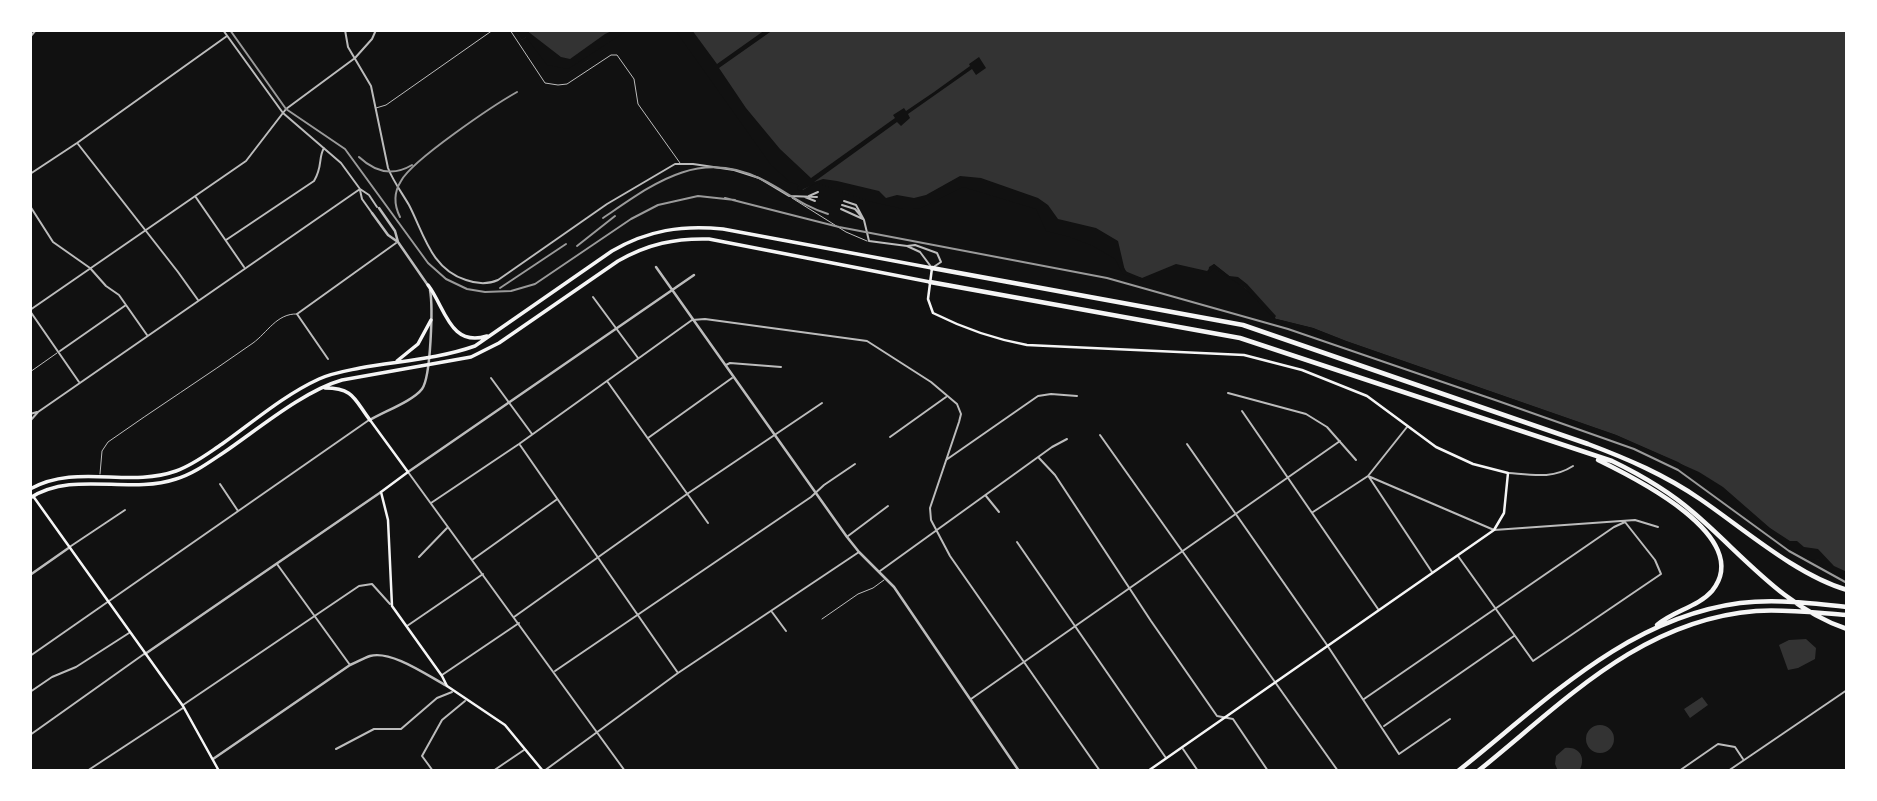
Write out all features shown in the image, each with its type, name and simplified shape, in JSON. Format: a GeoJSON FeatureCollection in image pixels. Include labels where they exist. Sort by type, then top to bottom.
{"type":"FeatureCollection","features":[{"type":"Feature","properties":{"kind":"highway"},"geometry":{"type":"LineString","coordinates":[[30,489],[59,477],[145,478],[176,471],[198,460],[313,382],[332,374],[454,354],[475,346],[612,251],[647,234],[697,227],[723,229],[1243,325],[1588,444],[1653,471],[1698,497],[1804,571],[1847,590]]}},
{"type":"Feature","properties":{"kind":"highway"},"geometry":{"type":"LineString","coordinates":[[31,497],[53,487],[69,484],[145,485],[178,479],[202,467],[323,387],[342,380],[460,361],[488,349],[618,261],[641,249],[675,239],[722,241],[1240,338],[1612,461],[1678,499],[1768,582],[1806,611],[1847,629]]}},
{"type":"Feature","properties":{"kind":"highway"},"geometry":{"type":"LineString","coordinates":[[428,285],[438,298],[450,326],[458,334],[476,339],[492,334]]}},
{"type":"Feature","properties":{"kind":"highway"},"geometry":{"type":"LineString","coordinates":[[396,362],[418,344],[431,320]]}},
{"type":"Feature","properties":{"kind":"highway"},"geometry":{"type":"LineString","coordinates":[[323,387],[340,388],[351,393],[370,420]]}},
{"type":"Feature","properties":{"kind":"highway"},"geometry":{"type":"LineString","coordinates":[[1458,771],[1595,662],[1654,627],[1668,615],[1699,601],[1711,592],[1717,581],[1721,567],[1718,551],[1703,529],[1676,504],[1646,484],[1585,453]]}},
{"type":"Feature","properties":{"kind":"highway"},"geometry":{"type":"LineString","coordinates":[[1654,627],[1690,614],[1742,603],[1783,602],[1847,607]]}},
{"type":"Feature","properties":{"kind":"highway"},"geometry":{"type":"LineString","coordinates":[[1478,771],[1603,669],[1642,645],[1675,630],[1720,617],[1755,611],[1793,610],[1847,615]]}},
{"type":"Feature","properties":{"kind":"main road"},"geometry":{"type":"LineString","coordinates":[[932,268],[928,299],[933,313],[1000,340],[1061,347],[1244,355],[1302,370],[1367,397],[1429,442],[1458,458],[1508,473],[1506,503],[1494,530],[1148,771]]}},
{"type":"Feature","properties":{"kind":"main road"},"geometry":{"type":"LineString","coordinates":[[370,420],[408,472],[381,492],[388,520],[392,606],[447,686],[505,725],[543,771]]}},
{"type":"Feature","properties":{"kind":"main road"},"geometry":{"type":"LineString","coordinates":[[31,497],[70,547],[183,706],[219,771]]}},
{"type":"Feature","properties":{"kind":"street"},"geometry":{"type":"LineString","coordinates":[[30,37],[36,30]]}},
{"type":"Feature","properties":{"kind":"street"},"geometry":{"type":"LineString","coordinates":[[30,656],[370,420],[419,392],[426,380],[431,320],[431,293],[428,285],[369,195],[360,189],[341,163],[282,113],[223,30]]}},
{"type":"Feature","properties":{"kind":"street"},"geometry":{"type":"LineString","coordinates":[[345,30],[346,42],[371,86],[390,172],[426,243],[445,269],[459,278],[479,284],[498,280],[606,206],[664,169],[680,163],[746,173],[766,181],[789,196],[817,197]]}},
{"type":"Feature","properties":{"kind":"street"},"geometry":{"type":"LineString","coordinates":[[80,383],[30,310],[246,160],[282,113],[355,58],[372,39],[376,30]]}},
{"type":"Feature","properties":{"kind":"street"},"geometry":{"type":"LineString","coordinates":[[30,174],[227,36]]}},
{"type":"Feature","properties":{"kind":"street"},"geometry":{"type":"LineString","coordinates":[[77,143],[198,300]]}},
{"type":"Feature","properties":{"kind":"street"},"geometry":{"type":"LineString","coordinates":[[226,240],[314,181],[320,172],[321,153],[324,148]]}},
{"type":"Feature","properties":{"kind":"street"},"geometry":{"type":"LineString","coordinates":[[360,189],[362,199],[372,213],[388,235],[398,242]]}},
{"type":"Feature","properties":{"kind":"street"},"geometry":{"type":"LineString","coordinates":[[30,421],[38,412],[360,189]]}},
{"type":"Feature","properties":{"kind":"street"},"geometry":{"type":"LineString","coordinates":[[804,197],[818,192]]}},
{"type":"Feature","properties":{"kind":"street"},"geometry":{"type":"LineString","coordinates":[[195,196],[245,268]]}},
{"type":"Feature","properties":{"kind":"street"},"geometry":{"type":"LineString","coordinates":[[804,197],[815,201]]}},
{"type":"Feature","properties":{"kind":"street"},"geometry":{"type":"LineString","coordinates":[[844,201],[856,205],[864,220],[869,241],[915,245],[937,253],[941,262],[932,268],[920,252],[907,246]]}},
{"type":"Feature","properties":{"kind":"street"},"geometry":{"type":"LineString","coordinates":[[842,205],[855,209],[864,220]]}},
{"type":"Feature","properties":{"kind":"street"},"geometry":{"type":"LineString","coordinates":[[30,206],[53,242],[90,268],[126,305],[148,335]]}},
{"type":"Feature","properties":{"kind":"street"},"geometry":{"type":"LineString","coordinates":[[841,209],[864,220]]}},
{"type":"Feature","properties":{"kind":"street"},"geometry":{"type":"LineString","coordinates":[[328,359],[297,314],[398,242]]}},
{"type":"Feature","properties":{"kind":"street"},"geometry":{"type":"LineString","coordinates":[[656,267],[814,493],[859,552],[894,587],[1019,771]]}},
{"type":"Feature","properties":{"kind":"street"},"geometry":{"type":"LineString","coordinates":[[625,771],[408,472],[694,275]]}},
{"type":"Feature","properties":{"kind":"street"},"geometry":{"type":"LineString","coordinates":[[593,297],[638,358]]}},
{"type":"Feature","properties":{"kind":"street"},"geometry":{"type":"LineString","coordinates":[[59,351],[126,305]]}},
{"type":"Feature","properties":{"kind":"street"},"geometry":{"type":"LineString","coordinates":[[431,503],[532,435],[692,320],[705,319],[867,341],[957,404],[961,414],[930,508],[936,531],[950,556],[1100,771]]}},
{"type":"Feature","properties":{"kind":"street"},"geometry":{"type":"LineString","coordinates":[[725,365],[730,363],[781,367]]}},
{"type":"Feature","properties":{"kind":"street"},"geometry":{"type":"LineString","coordinates":[[648,439],[734,377]]}},
{"type":"Feature","properties":{"kind":"street"},"geometry":{"type":"LineString","coordinates":[[491,378],[532,435]]}},
{"type":"Feature","properties":{"kind":"street"},"geometry":{"type":"LineString","coordinates":[[606,380],[708,523]]}},
{"type":"Feature","properties":{"kind":"street"},"geometry":{"type":"LineString","coordinates":[[1228,393],[1306,414],[1327,427],[1356,460]]}},
{"type":"Feature","properties":{"kind":"street"},"geometry":{"type":"LineString","coordinates":[[890,437],[948,396]]}},
{"type":"Feature","properties":{"kind":"street"},"geometry":{"type":"LineString","coordinates":[[946,460],[1038,396],[1077,396]]}},
{"type":"Feature","properties":{"kind":"street"},"geometry":{"type":"LineString","coordinates":[[514,617],[687,494],[822,403]]}},
{"type":"Feature","properties":{"kind":"street"},"geometry":{"type":"LineString","coordinates":[[1242,411],[1379,610]]}},
{"type":"Feature","properties":{"kind":"street"},"geometry":{"type":"LineString","coordinates":[[30,414],[38,412]]}},
{"type":"Feature","properties":{"kind":"street"},"geometry":{"type":"LineString","coordinates":[[1312,512],[1368,477],[1407,427]]}},
{"type":"Feature","properties":{"kind":"street"},"geometry":{"type":"LineString","coordinates":[[1100,435],[1338,771]]}},
{"type":"Feature","properties":{"kind":"street"},"geometry":{"type":"LineString","coordinates":[[879,572],[1052,447],[1067,439]]}},
{"type":"Feature","properties":{"kind":"street"},"geometry":{"type":"LineString","coordinates":[[970,699],[1340,441]]}},
{"type":"Feature","properties":{"kind":"street"},"geometry":{"type":"LineString","coordinates":[[519,444],[678,673]]}},
{"type":"Feature","properties":{"kind":"street"},"geometry":{"type":"LineString","coordinates":[[1187,444],[1325,642],[1399,754],[1450,719]]}},
{"type":"Feature","properties":{"kind":"street"},"geometry":{"type":"LineString","coordinates":[[1039,458],[1055,475],[1217,716],[1233,719],[1268,771]]}},
{"type":"Feature","properties":{"kind":"street"},"geometry":{"type":"LineString","coordinates":[[554,671],[638,613],[656,604],[855,464]]}},
{"type":"Feature","properties":{"kind":"street"},"geometry":{"type":"LineString","coordinates":[[1508,473],[1550,476],[1573,466]]}},
{"type":"Feature","properties":{"kind":"street"},"geometry":{"type":"LineString","coordinates":[[1368,477],[1494,530],[1636,520],[1658,527]]}},
{"type":"Feature","properties":{"kind":"street"},"geometry":{"type":"LineString","coordinates":[[1368,477],[1433,573]]}},
{"type":"Feature","properties":{"kind":"street"},"geometry":{"type":"LineString","coordinates":[[220,484],[238,511]]}},
{"type":"Feature","properties":{"kind":"street"},"geometry":{"type":"LineString","coordinates":[[30,735],[381,492]]}},
{"type":"Feature","properties":{"kind":"street"},"geometry":{"type":"LineString","coordinates":[[985,495],[999,512]]}},
{"type":"Feature","properties":{"kind":"street"},"geometry":{"type":"LineString","coordinates":[[471,560],[557,499]]}},
{"type":"Feature","properties":{"kind":"street"},"geometry":{"type":"LineString","coordinates":[[847,537],[888,506]]}},
{"type":"Feature","properties":{"kind":"street"},"geometry":{"type":"LineString","coordinates":[[30,575],[125,510]]}},
{"type":"Feature","properties":{"kind":"street"},"geometry":{"type":"LineString","coordinates":[[1458,556],[1533,661],[1661,574],[1655,560],[1625,522]]}},
{"type":"Feature","properties":{"kind":"street"},"geometry":{"type":"LineString","coordinates":[[1363,700],[1625,522]]}},
{"type":"Feature","properties":{"kind":"street"},"geometry":{"type":"LineString","coordinates":[[419,557],[448,527]]}},
{"type":"Feature","properties":{"kind":"street"},"geometry":{"type":"LineString","coordinates":[[1017,542],[1166,758]]}},
{"type":"Feature","properties":{"kind":"street"},"geometry":{"type":"LineString","coordinates":[[543,771],[678,673],[859,552]]}},
{"type":"Feature","properties":{"kind":"street"},"geometry":{"type":"LineString","coordinates":[[277,564],[350,665]]}},
{"type":"Feature","properties":{"kind":"street"},"geometry":{"type":"LineString","coordinates":[[406,627],[483,574]]}},
{"type":"Feature","properties":{"kind":"street"},"geometry":{"type":"LineString","coordinates":[[87,771],[359,586],[372,584],[377,587],[392,606]]}},
{"type":"Feature","properties":{"kind":"street"},"geometry":{"type":"LineString","coordinates":[[771,611],[786,631]]}},
{"type":"Feature","properties":{"kind":"street"},"geometry":{"type":"LineString","coordinates":[[442,676],[519,623]]}},
{"type":"Feature","properties":{"kind":"street"},"geometry":{"type":"LineString","coordinates":[[30,692],[52,677],[76,667],[130,632]]}},
{"type":"Feature","properties":{"kind":"street"},"geometry":{"type":"LineString","coordinates":[[1383,727],[1514,635]]}},
{"type":"Feature","properties":{"kind":"street"},"geometry":{"type":"LineString","coordinates":[[214,759],[350,665],[371,656],[394,658],[447,686]]}},
{"type":"Feature","properties":{"kind":"street"},"geometry":{"type":"LineString","coordinates":[[336,749],[374,729],[401,729],[437,698],[453,691]]}},
{"type":"Feature","properties":{"kind":"street"},"geometry":{"type":"LineString","coordinates":[[1728,771],[1847,691]]}},
{"type":"Feature","properties":{"kind":"street"},"geometry":{"type":"LineString","coordinates":[[433,771],[422,756],[442,720],[466,700]]}},
{"type":"Feature","properties":{"kind":"street"},"geometry":{"type":"LineString","coordinates":[[1679,771],[1718,744],[1735,747],[1745,760]]}},
{"type":"Feature","properties":{"kind":"street"},"geometry":{"type":"LineString","coordinates":[[1182,748],[1198,771]]}},
{"type":"Feature","properties":{"kind":"street"},"geometry":{"type":"LineString","coordinates":[[493,771],[525,749]]}},
{"type":"Feature","properties":{"kind":"lane"},"geometry":{"type":"LineString","coordinates":[[376,108],[386,105],[493,30]]}},
{"type":"Feature","properties":{"kind":"lane"},"geometry":{"type":"LineString","coordinates":[[510,30],[545,83],[567,84],[611,55],[617,55],[634,79],[639,105],[680,163]]}},
{"type":"Feature","properties":{"kind":"lane"},"geometry":{"type":"LineString","coordinates":[[789,196],[846,232],[869,241]]}},
{"type":"Feature","properties":{"kind":"lane"},"geometry":{"type":"LineString","coordinates":[[100,476],[103,448],[108,442],[257,340],[283,317],[289,313],[297,314]]}},
{"type":"Feature","properties":{"kind":"lane"},"geometry":{"type":"LineString","coordinates":[[30,372],[59,351]]}},
{"type":"Feature","properties":{"kind":"lane"},"geometry":{"type":"LineString","coordinates":[[822,620],[854,596],[873,588],[886,578]]}},
{"type":"Feature","properties":{"kind":"shaded area"},"geometry":{"type":"Polygon","coordinates":[[[514,30],[624,30],[568,65],[529,35],[522,40],[514,30]]]}},
{"type":"Feature","properties":{"kind":"shaded area"},"geometry":{"type":"Polygon","coordinates":[[[678,30],[1847,30],[1847,574],[1820,560],[1809,558],[1678,462],[1616,435],[1313,328],[1276,319],[1259,299],[1214,264],[1207,271],[1176,264],[1142,278],[1128,274],[1117,257],[1071,233],[1038,206],[961,183],[907,206],[823,181],[803,190],[678,30]]]}},
{"type":"Feature","properties":{"kind":"shaded area"},"geometry":{"type":"Polygon","coordinates":[[[1806,639],[1816,648],[1815,659],[1788,670],[1779,645],[1789,640],[1806,639]]]}},
{"type":"Feature","properties":{"kind":"shaded area"},"geometry":{"type":"Polygon","coordinates":[[[1702,697],[1708,705],[1690,718],[1684,709],[1702,697]]]}},
{"type":"Feature","properties":{"kind":"shaded area"},"geometry":{"type":"Polygon","coordinates":[[[1600,725],[1610,729],[1614,739],[1610,749],[1600,753],[1590,749],[1586,739],[1590,729],[1600,725]]]}},
{"type":"Feature","properties":{"kind":"shaded area"},"geometry":{"type":"Polygon","coordinates":[[[1565,748],[1578,751],[1582,757],[1579,771],[1558,771],[1556,756],[1565,748]]]}},
{"type":"Feature","properties":{"kind":"pier"},"geometry":{"type":"Polygon","coordinates":[[[514,30],[526,30],[561,57],[570,59],[605,34],[614,30],[628,30],[568,69],[547,65],[526,37],[522,40],[514,30]]]}},
{"type":"Feature","properties":{"kind":"pier"},"geometry":{"type":"Polygon","coordinates":[[[675,30],[692,30],[717,64],[765,30],[773,30],[719,68],[746,108],[780,149],[811,178],[895,118],[893,115],[904,108],[906,111],[979,57],[986,68],[976,75],[972,69],[908,114],[910,118],[901,126],[897,122],[814,182],[823,179],[837,181],[879,191],[886,198],[897,195],[914,198],[926,195],[960,176],[981,178],[1038,198],[1048,205],[1058,219],[1096,228],[1118,241],[1125,271],[1144,281],[1123,274],[1115,259],[1093,246],[1046,231],[1036,209],[963,187],[921,208],[913,209],[868,201],[817,183],[799,191],[799,185],[790,182],[771,165],[675,30]]]}},
{"type":"Feature","properties":{"kind":"pier"},"geometry":{"type":"Polygon","coordinates":[[[1214,264],[1229,276],[1238,277],[1247,284],[1276,316],[1274,319],[1245,288],[1214,268],[1208,274],[1209,267],[1214,264]]]}},
{"type":"Feature","properties":{"kind":"pier"},"geometry":{"type":"Polygon","coordinates":[[[1277,319],[1313,328],[1616,435],[1699,472],[1723,487],[1770,528],[1790,541],[1818,549],[1834,566],[1847,572],[1847,577],[1824,568],[1820,560],[1806,559],[1676,465],[1643,449],[1344,345],[1312,331],[1274,322],[1277,319]]]}},
{"type":"Feature","properties":{"kind":"railway"},"geometry":{"type":"LineString","coordinates":[[230,30],[286,109],[345,149],[428,263],[446,279],[467,289],[485,292],[511,291],[535,284],[631,219],[658,205],[698,196],[735,200]]}},
{"type":"Feature","properties":{"kind":"railway"},"geometry":{"type":"LineString","coordinates":[[400,217],[396,194],[408,172],[454,134],[517,92]]}},
{"type":"Feature","properties":{"kind":"railway"},"geometry":{"type":"LineString","coordinates":[[359,157],[384,171],[398,171],[412,165]]}},
{"type":"Feature","properties":{"kind":"railway"},"geometry":{"type":"LineString","coordinates":[[603,218],[640,193],[677,174],[717,167],[738,170],[761,179],[828,214]]}},
{"type":"Feature","properties":{"kind":"railway"},"geometry":{"type":"LineString","coordinates":[[725,198],[839,227],[1107,278],[1288,329],[1498,401],[1634,449],[1678,470],[1789,551],[1847,583]]}},
{"type":"Feature","properties":{"kind":"railway"},"geometry":{"type":"LineString","coordinates":[[577,246],[615,216]]}},
{"type":"Feature","properties":{"kind":"railway"},"geometry":{"type":"LineString","coordinates":[[500,288],[566,244]]}}]}
